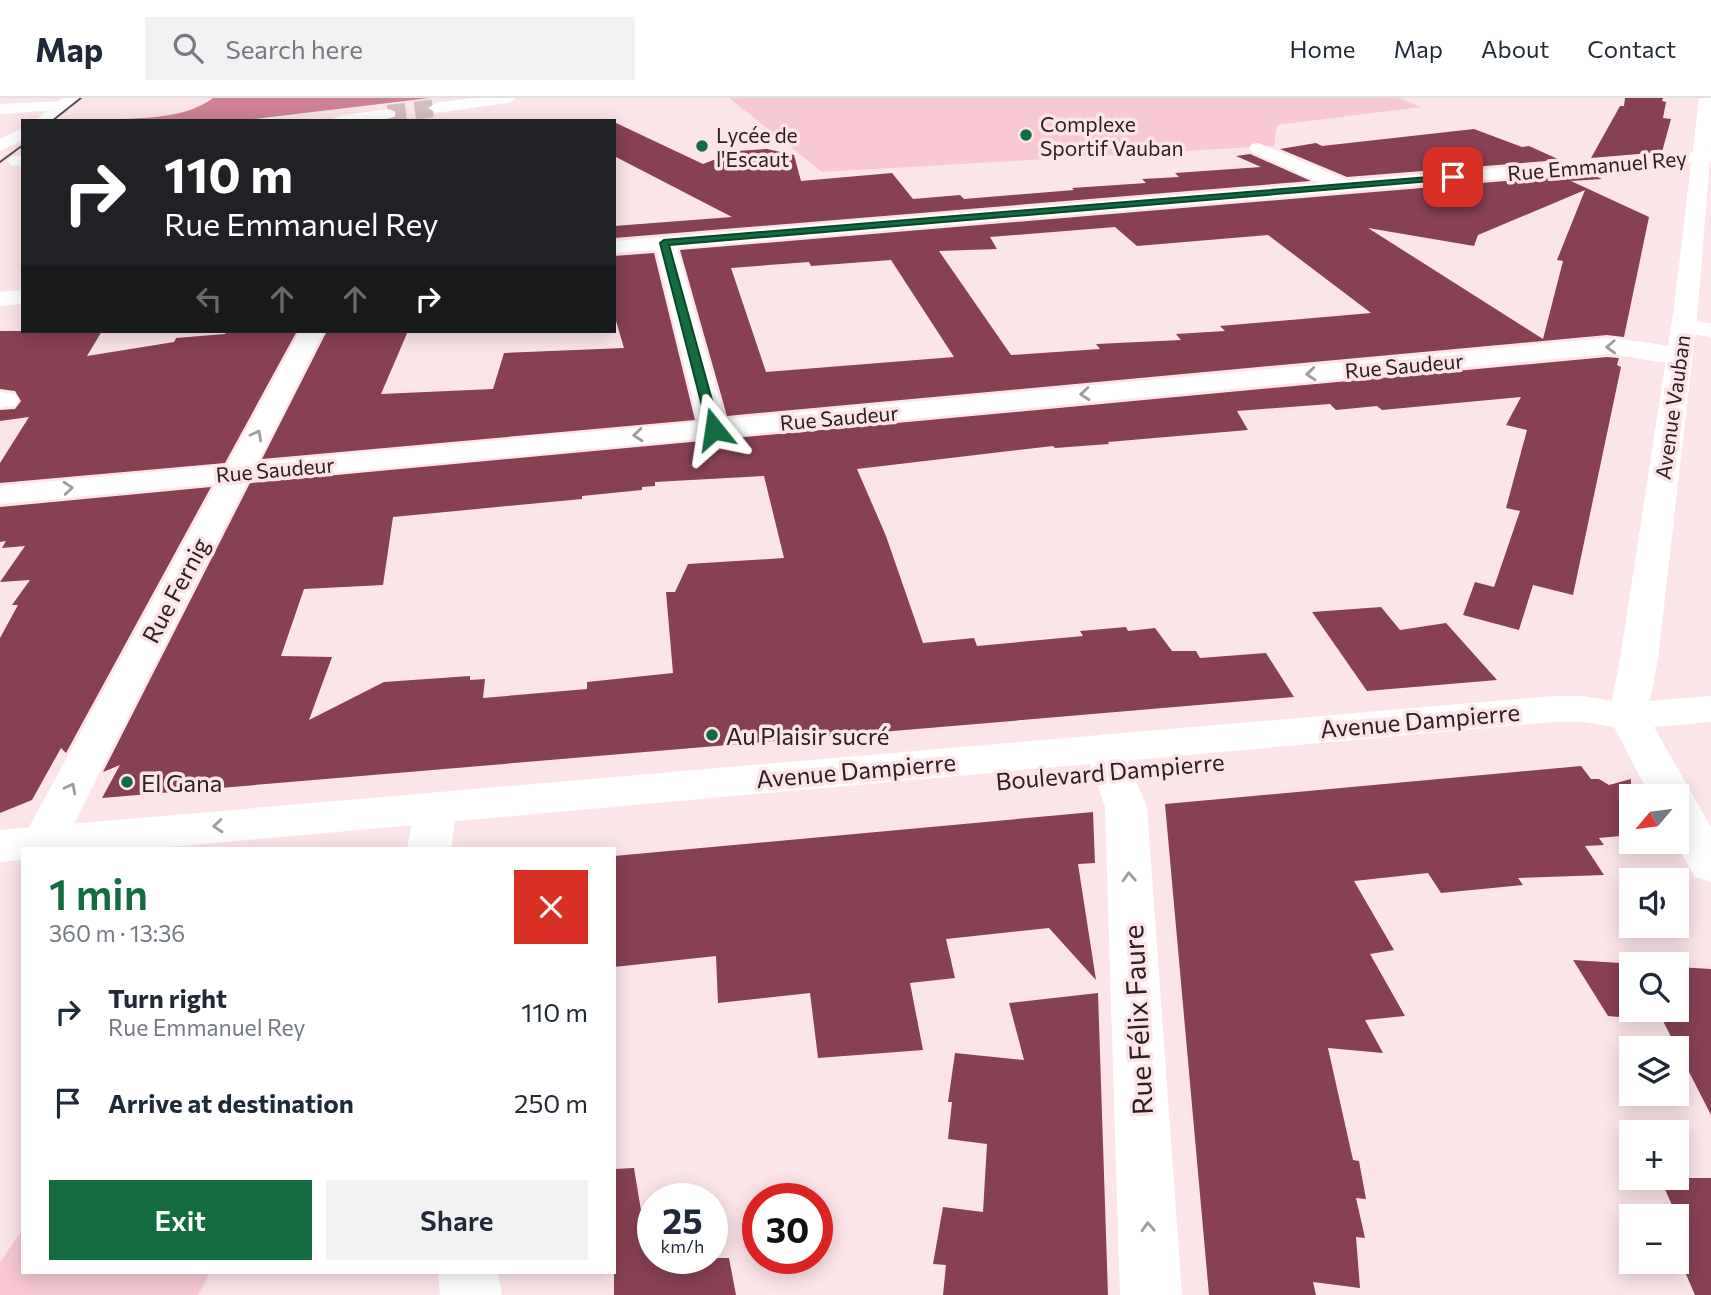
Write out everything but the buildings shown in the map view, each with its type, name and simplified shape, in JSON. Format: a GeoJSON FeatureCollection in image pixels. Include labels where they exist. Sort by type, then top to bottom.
{"type":"FeatureCollection","features":[{"type":"Feature","properties":{"kind":"street"},"geometry":{"type":"LineString","coordinates":[[436,108],[508,98]]}},
{"type":"Feature","properties":{"kind":"street","name":"Avenue Vauban"},"geometry":{"type":"LineString","coordinates":[[1628,716],[1639,659],[1683,326],[1705,156],[1708,107]]}},
{"type":"Feature","properties":{"kind":"street"},"geometry":{"type":"LineString","coordinates":[[0,109],[64,112]]}},
{"type":"Feature","properties":{"kind":"street"},"geometry":{"type":"LineString","coordinates":[[352,119],[388,114]]}},
{"type":"Feature","properties":{"kind":"street"},"geometry":{"type":"LineString","coordinates":[[0,146],[21,134]]}},
{"type":"Feature","properties":{"kind":"street"},"geometry":{"type":"LineString","coordinates":[[1258,148],[1346,186]]}},
{"type":"Feature","properties":{"kind":"street","name":"Rue Emmanuel Rey"},"geometry":{"type":"LineString","coordinates":[[616,247],[1705,156]]}},
{"type":"Feature","properties":{"kind":"street"},"geometry":{"type":"LineString","coordinates":[[664,243],[714,429]]}},
{"type":"Feature","properties":{"kind":"street"},"geometry":{"type":"LineString","coordinates":[[0,299],[21,297]]}},
{"type":"Feature","properties":{"kind":"street"},"geometry":{"type":"LineString","coordinates":[[1683,326],[1711,330]]}},
{"type":"Feature","properties":{"kind":"street","name":"Rue Fernig"},"geometry":{"type":"LineString","coordinates":[[39,847],[311,333]]}},
{"type":"Feature","properties":{"kind":"street","name":"Rue Saudeur"},"geometry":{"type":"LineString","coordinates":[[0,495],[1607,346],[1630,347],[1678,356]]}},
{"type":"Feature","properties":{"kind":"street"},"geometry":{"type":"LineString","coordinates":[[1665,784],[1628,716],[1711,709]]}},
{"type":"Feature","properties":{"kind":"street","name":"Boulevard Dampierre"},"geometry":{"type":"LineString","coordinates":[[273,847],[1109,759],[1573,731],[1601,726],[1628,716]]}},
{"type":"Feature","properties":{"kind":"street","name":"Rue Félix Faure"},"geometry":{"type":"LineString","coordinates":[[1109,759],[1126,807],[1151,1295]]}},
{"type":"Feature","properties":{"kind":"street"},"geometry":{"type":"LineString","coordinates":[[1689,828],[1711,865]]}},
{"type":"Feature","properties":{"kind":"street"},"geometry":{"type":"LineString","coordinates":[[146,847],[432,829]]}},
{"type":"Feature","properties":{"kind":"street"},"geometry":{"type":"LineString","coordinates":[[0,846],[21,851]]}},
{"type":"Feature","properties":{"kind":"street"},"geometry":{"type":"LineString","coordinates":[[0,872],[21,861]]}},
{"type":"Feature","properties":{"kind":"street"},"geometry":{"type":"LineString","coordinates":[[468,1274],[471,1295]]}},
{"type":"Feature","properties":{"kind":"shaded area"},"geometry":{"type":"Polygon","coordinates":[[[213,98],[430,98],[254,119],[124,119],[171,115],[200,106],[213,98]]]}},
{"type":"Feature","properties":{"kind":"shaded area","name":"Complexe Sportif Vauban"},"geometry":{"type":"Polygon","coordinates":[[[729,98],[1399,98],[1421,107],[1277,125],[1274,146],[822,172],[729,98]]]}},
{"type":"Feature","properties":{"kind":"shaded area"},"geometry":{"type":"Polygon","coordinates":[[[21,1232],[21,1274],[209,1274],[198,1295],[0,1295],[0,1262],[21,1232]]]}},
{"type":"Feature","properties":{"kind":"tunnel"},"geometry":{"type":"LineString","coordinates":[[388,114],[436,108]]}},
{"type":"Feature","properties":{"kind":"tram line"},"geometry":{"type":"LineString","coordinates":[[55,119],[81,98]]}},
{"type":"Feature","properties":{"kind":"tram line"},"geometry":{"type":"LineString","coordinates":[[0,162],[21,146]]}},
{"type":"Feature","properties":{"kind":"place","name":"Complexe Sportif Vauban"},"geometry":{"type":"Point","coordinates":[1026,135]}},
{"type":"Feature","properties":{"kind":"place","name":"Lycée de l'Escaut"},"geometry":{"type":"Point","coordinates":[702,146]}},
{"type":"Feature","properties":{"kind":"place","name":"Au Plaisir sucré"},"geometry":{"type":"Point","coordinates":[712,735]}},
{"type":"Feature","properties":{"kind":"place","name":"El Gana"},"geometry":{"type":"Point","coordinates":[127,782]}},
{"type":"Feature","properties":{"kind":"route"},"geometry":{"type":"LineString","coordinates":[[714,429],[664,243],[1453,177]]}}]}
